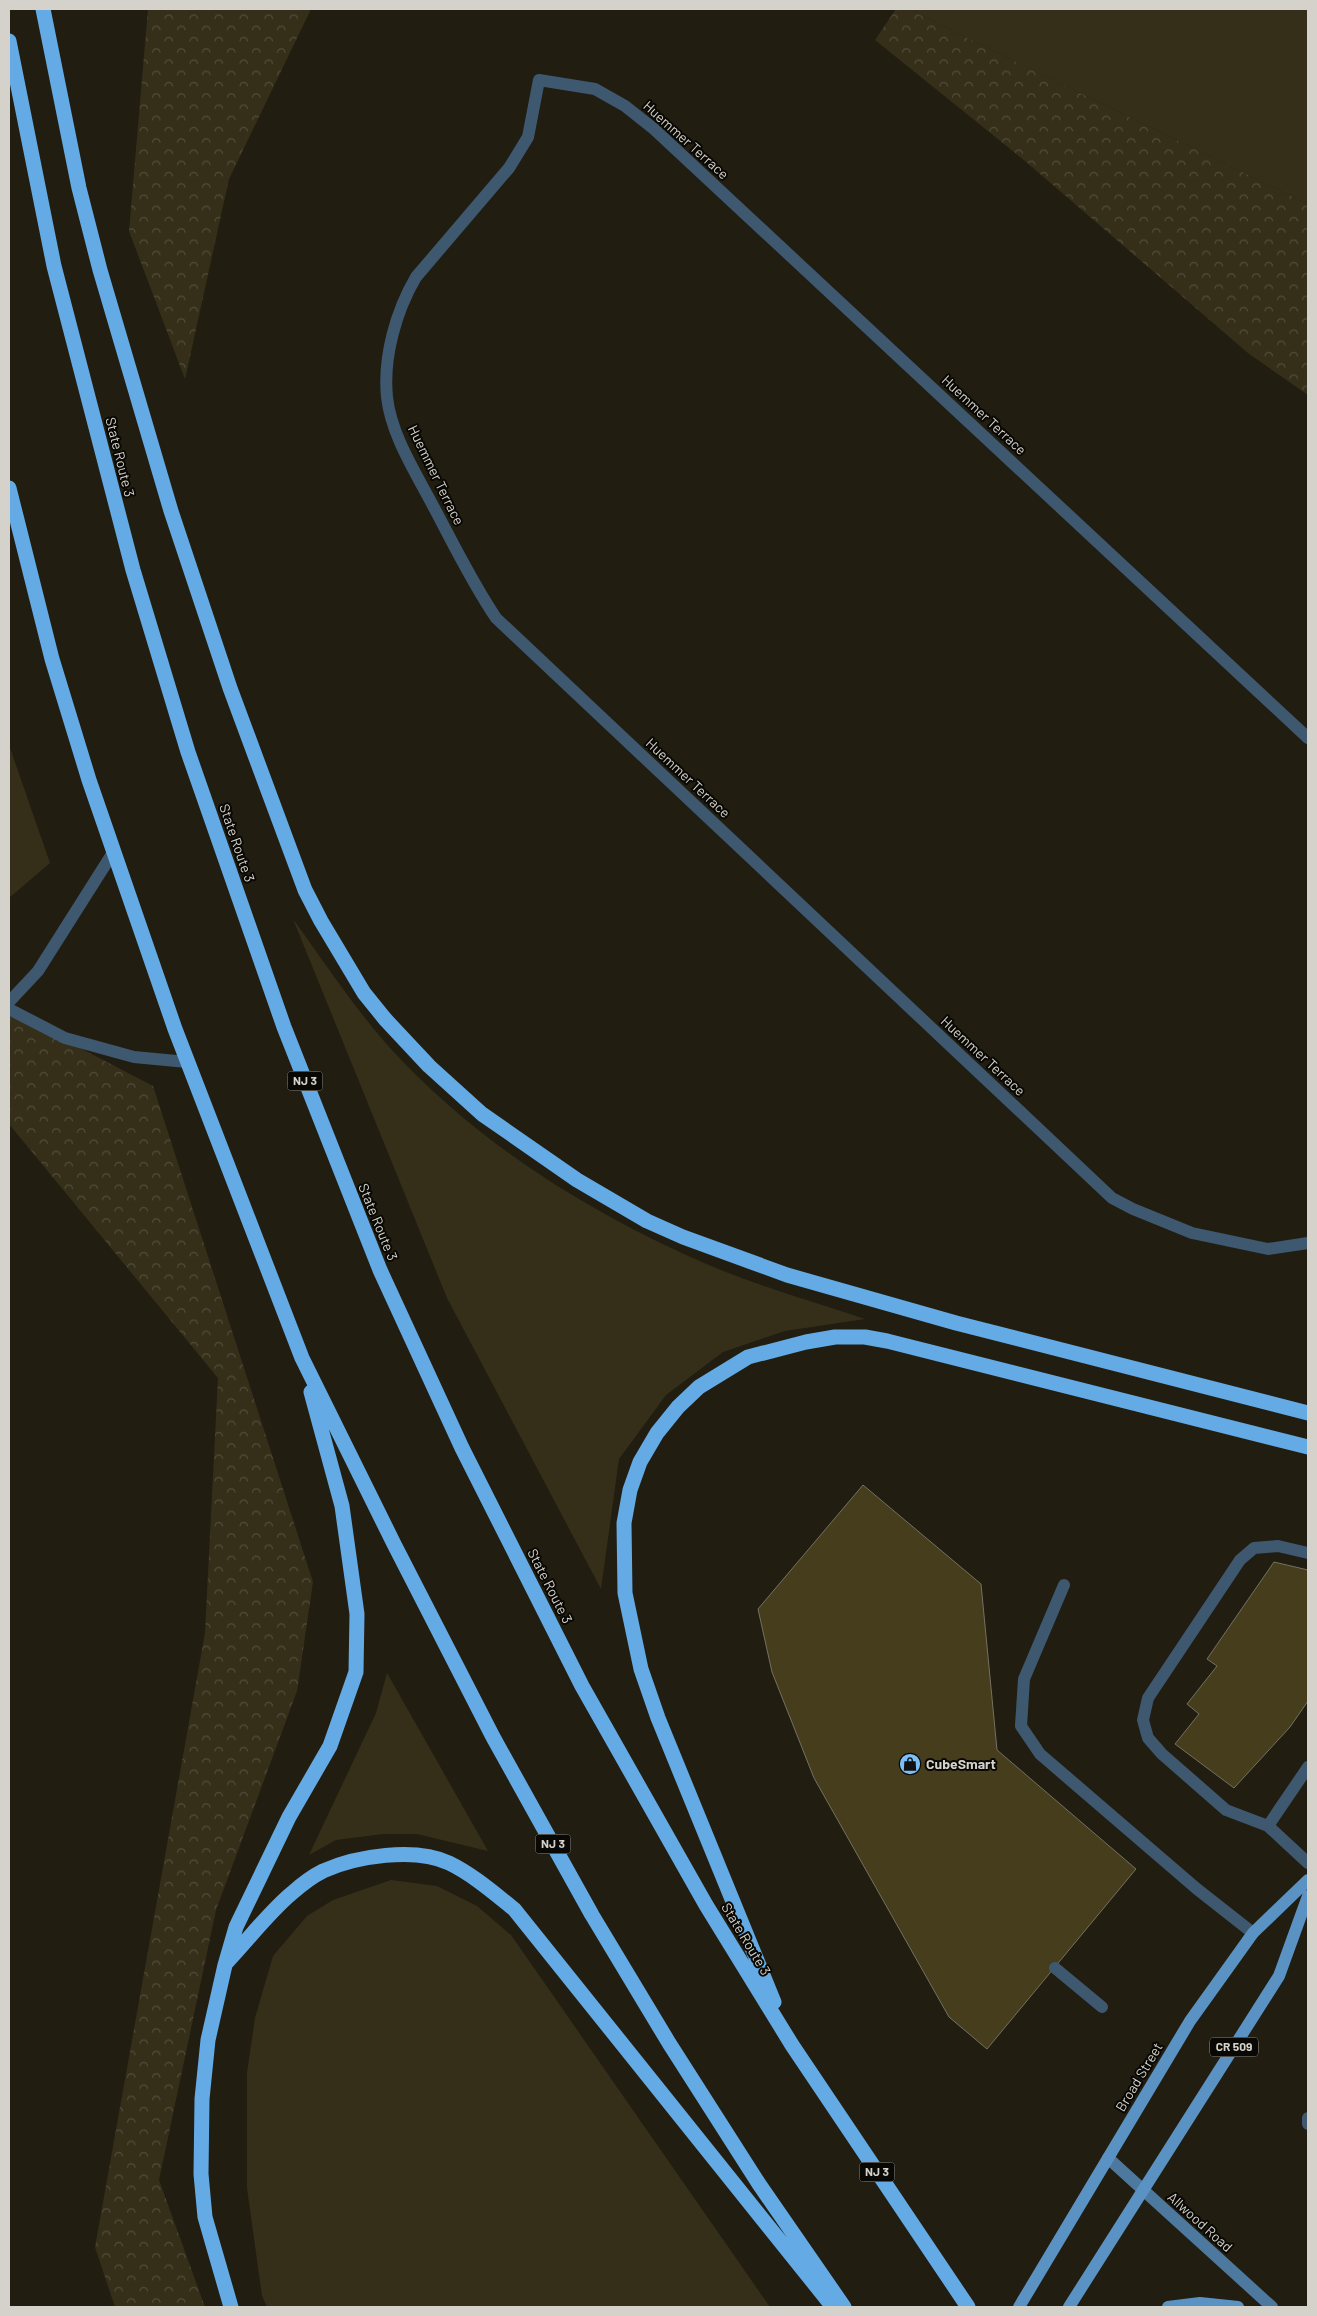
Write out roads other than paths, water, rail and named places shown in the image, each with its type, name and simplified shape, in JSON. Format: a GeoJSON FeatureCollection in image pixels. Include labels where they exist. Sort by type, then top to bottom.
{"type":"FeatureCollection","features":[{"type":"Feature","properties":{"kind":"highway"},"geometry":{"type":"LineString","coordinates":[[43,9],[79,188],[100,270],[171,511],[230,688],[305,890],[321,921],[364,993],[385,1018],[429,1066],[482,1114],[577,1180],[647,1221],[683,1237],[787,1275],[946,1320],[1308,1413]]}},
{"type":"Feature","properties":{"kind":"highway","name":"State Route 3"},"geometry":{"type":"LineString","coordinates":[[9,41],[16,87],[54,266],[133,570],[188,752],[291,1045],[380,1270],[467,1457],[582,1686],[706,1905],[792,2045],[965,2303]]}},
{"type":"Feature","properties":{"kind":"highway","name":"NJ 3"},"geometry":{"type":"LineString","coordinates":[[9,488],[52,659],[89,780],[187,1062],[302,1358],[394,1544],[493,1737],[592,1915],[669,2043],[759,2184],[844,2307]]}},
{"type":"Feature","properties":{"kind":"highway"},"geometry":{"type":"LineString","coordinates":[[792,2045],[658,1718],[641,1669],[625,1593],[624,1523],[630,1490],[640,1462],[657,1433],[678,1407],[699,1387],[748,1357],[806,1342],[835,1337],[865,1337],[888,1341],[1308,1447]]}},
{"type":"Feature","properties":{"kind":"highway"},"geometry":{"type":"LineString","coordinates":[[231,2307],[205,2216],[201,2174],[202,2099],[208,2040],[224,1965],[236,1927],[289,1817],[330,1746],[356,1672],[357,1614],[342,1506],[302,1358]]}},
{"type":"Feature","properties":{"kind":"highway"},"geometry":{"type":"LineString","coordinates":[[224,1965],[291,1894],[322,1872],[342,1864],[372,1857],[418,1855],[449,1863],[493,1892],[514,1909],[833,2307]]}},
{"type":"Feature","properties":{"kind":"main road","name":"Broad Street"},"geometry":{"type":"LineString","coordinates":[[1018,2307],[1190,2022],[1253,1933],[1308,1880]]}},
{"type":"Feature","properties":{"kind":"main road","name":"CR 509"},"geometry":{"type":"LineString","coordinates":[[1068,2307],[1279,1976],[1308,1896]]}},
{"type":"Feature","properties":{"kind":"main road","name":"Allwood Road"},"geometry":{"type":"LineString","coordinates":[[1108,2158],[1272,2307]]}},
{"type":"Feature","properties":{"kind":"main road"},"geometry":{"type":"LineString","coordinates":[[1168,2307],[1200,2303],[1238,2307]]}},
{"type":"Feature","properties":{"kind":"street","name":"Huemmer Terrace"},"geometry":{"type":"LineString","coordinates":[[1308,738],[654,128],[625,106],[596,89],[539,80],[528,137],[509,168],[416,277],[405,295],[389,352],[386,374],[387,399],[391,416],[406,455],[477,590],[496,618],[1112,1198],[1192,1234],[1268,1249],[1308,1243]]}},
{"type":"Feature","properties":{"kind":"street"},"geometry":{"type":"LineString","coordinates":[[9,1002],[38,971],[114,851]]}},
{"type":"Feature","properties":{"kind":"street"},"geometry":{"type":"LineString","coordinates":[[9,1009],[64,1038],[134,1057],[187,1062]]}},
{"type":"Feature","properties":{"kind":"street"},"geometry":{"type":"LineString","coordinates":[[1308,1553],[1278,1546],[1254,1548],[1240,1560],[1148,1698],[1143,1720],[1148,1738],[1162,1754],[1226,1810],[1268,1826],[1308,1863]]}},
{"type":"Feature","properties":{"kind":"street"},"geometry":{"type":"LineString","coordinates":[[1064,1585],[1024,1679],[1021,1726],[1040,1754],[1197,1889],[1253,1933]]}},
{"type":"Feature","properties":{"kind":"street"},"geometry":{"type":"LineString","coordinates":[[1268,1826],[1308,1767]]}},
{"type":"Feature","properties":{"kind":"street"},"geometry":{"type":"LineString","coordinates":[[1055,1968],[1102,2007]]}},
{"type":"Feature","properties":{"kind":"street"},"geometry":{"type":"LineString","coordinates":[[1308,2118],[1308,2124]]}},
{"type":"Feature","properties":{"kind":"place","name":"CubeSmart"},"geometry":{"type":"Point","coordinates":[910,1764]}}]}
